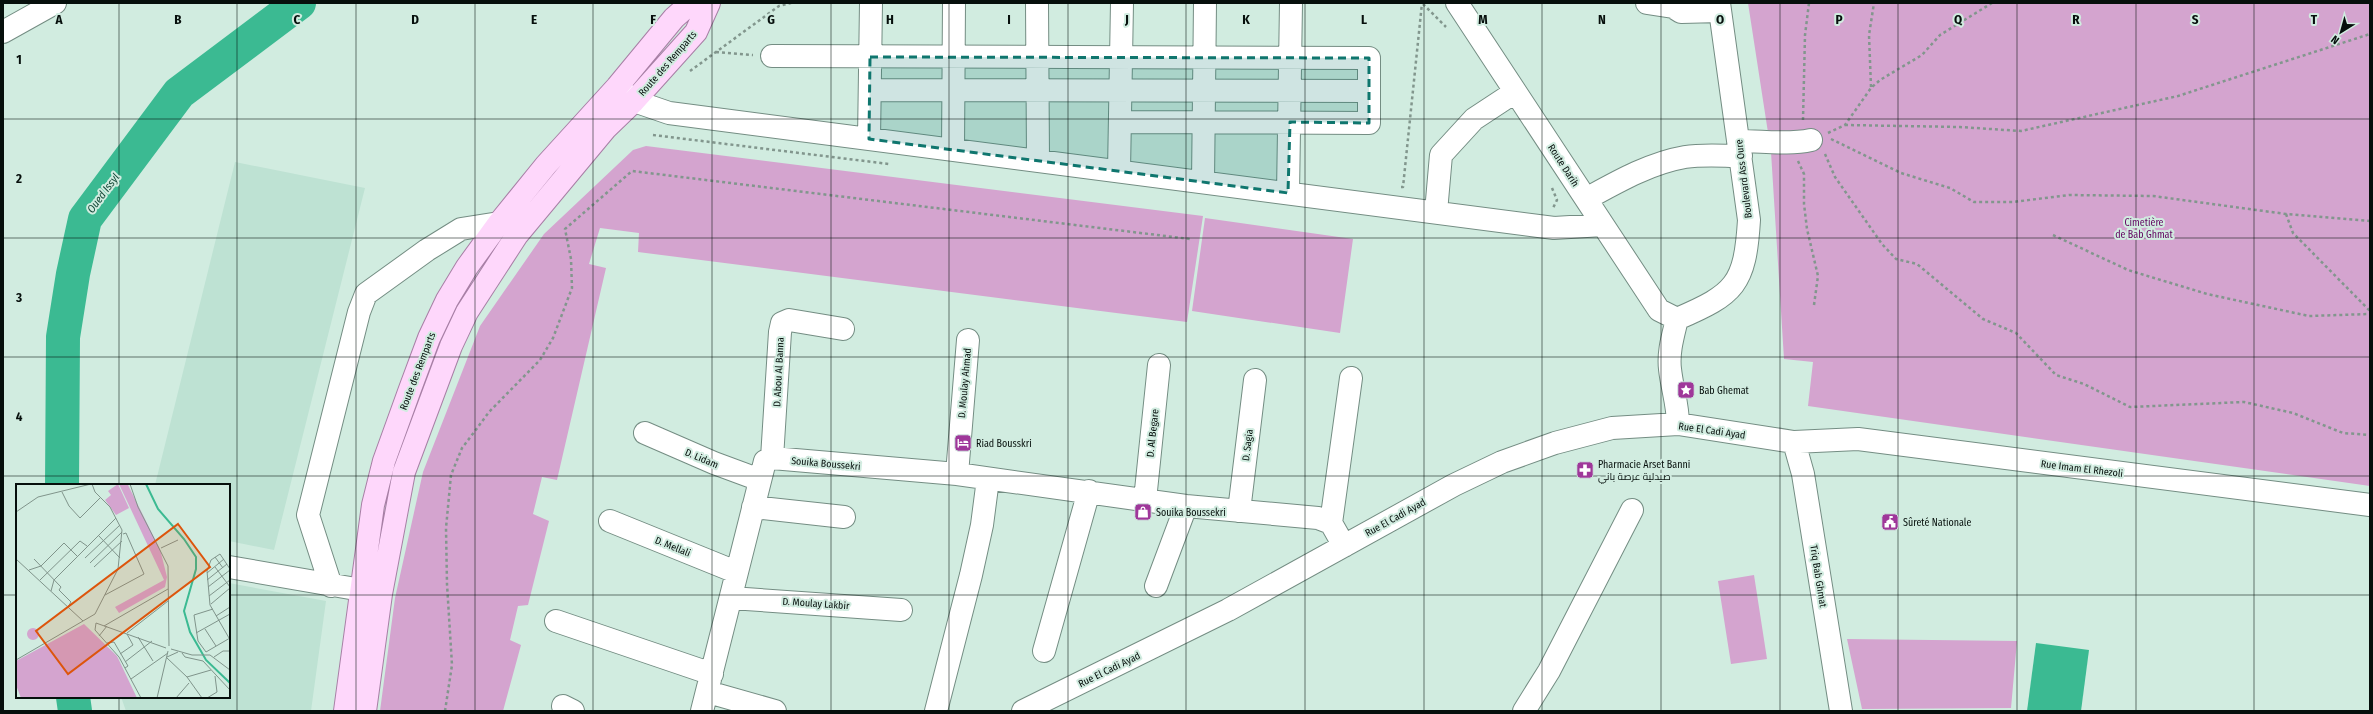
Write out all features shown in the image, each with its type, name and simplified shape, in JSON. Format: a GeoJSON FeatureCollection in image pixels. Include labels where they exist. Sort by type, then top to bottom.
{"type":"FeatureCollection","features":[{"type":"Feature","properties":{"kind":"main road","name":"Route des Remparts"},"geometry":{"type":"LineString","coordinates":[[365,711],[371,592],[373,505],[384,461],[429,338],[447,300],[467,267],[499,223],[546,165],[617,87],[674,18],[691,3]]}},
{"type":"Feature","properties":{"kind":"main road","name":"Route des Remparts"},"geometry":{"type":"LineString","coordinates":[[345,711],[371,592],[404,472],[451,346],[467,312],[517,235],[606,128],[634,101],[696,32],[709,3]]}},
{"type":"Feature","properties":{"kind":"street"},"geometry":{"type":"LineString","coordinates":[[3,32],[55,3]]}},
{"type":"Feature","properties":{"kind":"street"},"geometry":{"type":"LineString","coordinates":[[869,139],[871,3]]}},
{"type":"Feature","properties":{"kind":"street"},"geometry":{"type":"LineString","coordinates":[[953,150],[954,3]]}},
{"type":"Feature","properties":{"kind":"street"},"geometry":{"type":"LineString","coordinates":[[1037,3],[1038,160]]}},
{"type":"Feature","properties":{"kind":"street"},"geometry":{"type":"LineString","coordinates":[[1119,171],[1122,3]]}},
{"type":"Feature","properties":{"kind":"street"},"geometry":{"type":"LineString","coordinates":[[1203,182],[1205,3]]}},
{"type":"Feature","properties":{"kind":"street"},"geometry":{"type":"LineString","coordinates":[[1288,193],[1292,3]]}},
{"type":"Feature","properties":{"kind":"street","name":"Route Darih"},"geometry":{"type":"LineString","coordinates":[[1457,3],[1659,310],[1677,320]]}},
{"type":"Feature","properties":{"kind":"street"},"geometry":{"type":"LineString","coordinates":[[1647,3],[1673,7],[1680,12],[1720,7]]}},
{"type":"Feature","properties":{"kind":"street","name":"Boulevard Ass Oure"},"geometry":{"type":"LineString","coordinates":[[1677,320],[1711,304],[1728,293],[1740,276],[1747,251],[1749,220],[1720,7]]}},
{"type":"Feature","properties":{"kind":"street"},"geometry":{"type":"LineString","coordinates":[[772,56],[954,58],[1204,56],[1369,58],[1369,122],[1120,122]]}},
{"type":"Feature","properties":{"kind":"street","name":"Route des Remparts"},"geometry":{"type":"LineString","coordinates":[[617,87],[634,101]]}},
{"type":"Feature","properties":{"kind":"street"},"geometry":{"type":"LineString","coordinates":[[870,90],[1038,91],[1204,89],[1369,91]]}},
{"type":"Feature","properties":{"kind":"street"},"geometry":{"type":"LineString","coordinates":[[1437,203],[1441,155],[1474,119],[1515,92]]}},
{"type":"Feature","properties":{"kind":"street"},"geometry":{"type":"LineString","coordinates":[[634,101],[669,113],[1288,193],[1437,203],[1554,228],[1604,225]]}},
{"type":"Feature","properties":{"kind":"street"},"geometry":{"type":"LineString","coordinates":[[1586,199],[1619,181],[1668,161],[1782,141],[1794,144],[1811,140]]}},
{"type":"Feature","properties":{"kind":"street"},"geometry":{"type":"LineString","coordinates":[[331,586],[308,515],[359,312],[366,294],[427,250],[461,228],[499,223]]}},
{"type":"Feature","properties":{"kind":"street","name":"D. Abou Al Banna"},"geometry":{"type":"LineString","coordinates":[[772,458],[780,332],[782,323],[789,320],[843,329]]}},
{"type":"Feature","properties":{"kind":"street"},"geometry":{"type":"LineString","coordinates":[[1677,320],[1670,350],[1681,369],[1686,390],[1678,414]]}},
{"type":"Feature","properties":{"kind":"street","name":"D. Moulay Ahmad"},"geometry":{"type":"LineString","coordinates":[[956,474],[968,340]]}},
{"type":"Feature","properties":{"kind":"street","name":"D. Al Begare"},"geometry":{"type":"LineString","coordinates":[[1145,500],[1159,365]]}},
{"type":"Feature","properties":{"kind":"street"},"geometry":{"type":"LineString","coordinates":[[1344,546],[1331,523],[1350,378]]}},
{"type":"Feature","properties":{"kind":"street","name":"D. Sagia"},"geometry":{"type":"LineString","coordinates":[[1239,511],[1255,380]]}},
{"type":"Feature","properties":{"kind":"street","name":"Rue El Cadi Ayad"},"geometry":{"type":"LineString","coordinates":[[1023,711],[1228,610],[1454,485],[1502,462],[1555,443],[1612,428],[1678,414],[1794,442]]}},
{"type":"Feature","properties":{"kind":"street","name":"D. Lidam"},"geometry":{"type":"LineString","coordinates":[[645,433],[714,463],[760,480]]}},
{"type":"Feature","properties":{"kind":"street","name":"Rue Imam El Rhezoli"},"geometry":{"type":"LineString","coordinates":[[1794,442],[1858,439],[2370,505]]}},
{"type":"Feature","properties":{"kind":"street","name":"Triq Bab Ghmat"},"geometry":{"type":"LineString","coordinates":[[1794,442],[1803,474],[1841,711]]}},
{"type":"Feature","properties":{"kind":"street"},"geometry":{"type":"LineString","coordinates":[[707,692],[765,461],[772,458]]}},
{"type":"Feature","properties":{"kind":"street","name":"Souika Boussekri"},"geometry":{"type":"LineString","coordinates":[[772,458],[956,474],[1089,491],[1186,506],[1318,518],[1331,523]]}},
{"type":"Feature","properties":{"kind":"street"},"geometry":{"type":"LineString","coordinates":[[936,711],[982,525],[988,479]]}},
{"type":"Feature","properties":{"kind":"street"},"geometry":{"type":"LineString","coordinates":[[1044,651],[1089,491]]}},
{"type":"Feature","properties":{"kind":"street"},"geometry":{"type":"LineString","coordinates":[[1156,586],[1186,506]]}},
{"type":"Feature","properties":{"kind":"street"},"geometry":{"type":"LineString","coordinates":[[753,507],[844,517]]}},
{"type":"Feature","properties":{"kind":"street"},"geometry":{"type":"LineString","coordinates":[[1524,711],[1549,671],[1632,510]]}},
{"type":"Feature","properties":{"kind":"street","name":"D. Mellali"},"geometry":{"type":"LineString","coordinates":[[610,521],[736,572]]}},
{"type":"Feature","properties":{"kind":"street"},"geometry":{"type":"LineString","coordinates":[[230,567],[371,592]]}},
{"type":"Feature","properties":{"kind":"street","name":"D. Moulay Lakbir"},"geometry":{"type":"LineString","coordinates":[[731,598],[901,610]]}},
{"type":"Feature","properties":{"kind":"street"},"geometry":{"type":"LineString","coordinates":[[556,621],[707,692],[775,711]]}},
{"type":"Feature","properties":{"kind":"path"},"geometry":{"type":"LineString","coordinates":[[685,75],[779,4],[791,3]]}},
{"type":"Feature","properties":{"kind":"path"},"geometry":{"type":"LineString","coordinates":[[1423,3],[1449,29]]}},
{"type":"Feature","properties":{"kind":"path"},"geometry":{"type":"LineString","coordinates":[[1403,187],[1423,3]]}},
{"type":"Feature","properties":{"kind":"path"},"geometry":{"type":"LineString","coordinates":[[1871,88],[1869,35],[1874,3]]}},
{"type":"Feature","properties":{"kind":"path"},"geometry":{"type":"LineString","coordinates":[[1845,125],[1871,88],[1880,80],[1922,55],[1940,35],[1992,3]]}},
{"type":"Feature","properties":{"kind":"path"},"geometry":{"type":"LineString","coordinates":[[2370,34],[2178,96],[2021,131],[1960,127],[1845,125],[1823,135],[1901,173],[1950,188],[1974,202],[2013,202],[2069,195],[2152,196],[2286,214],[2370,221]]}},
{"type":"Feature","properties":{"kind":"path"},"geometry":{"type":"LineString","coordinates":[[716,52],[772,56]]}},
{"type":"Feature","properties":{"kind":"path"},"geometry":{"type":"LineString","coordinates":[[1811,140],[1817,138],[1835,178],[1882,244],[1896,260],[1917,264],[1983,319],[2016,333],[2056,375],[2084,384],[2130,407],[2244,402],[2292,413],[2343,433],[2370,436]]}},
{"type":"Feature","properties":{"kind":"path"},"geometry":{"type":"LineString","coordinates":[[445,711],[452,665],[446,528],[451,475],[462,448],[489,412],[540,360],[553,338],[572,288],[571,259],[565,229],[632,171],[1190,239]]}},
{"type":"Feature","properties":{"kind":"path"},"geometry":{"type":"LineString","coordinates":[[1547,209],[1552,209],[1557,200],[1549,184]]}},
{"type":"Feature","properties":{"kind":"path"},"geometry":{"type":"LineString","coordinates":[[1395,186],[1403,187],[1437,203]]}},
{"type":"Feature","properties":{"kind":"path"},"geometry":{"type":"LineString","coordinates":[[2286,214],[2293,233],[2297,238],[2370,311]]}},
{"type":"Feature","properties":{"kind":"path"},"geometry":{"type":"LineString","coordinates":[[2053,235],[2128,270],[2207,294],[2309,316],[2370,314]]}},
{"type":"Feature","properties":{"kind":"highlighted area"},"geometry":{"type":"Polygon","coordinates":[[[870,57],[1369,58],[1369,123],[1290,122],[1288,193],[869,139],[870,57]]]}},
{"type":"Feature","properties":{"kind":"shaded area"},"geometry":{"type":"Polygon","coordinates":[[[235,162],[365,188],[274,550],[230,541],[230,484],[155,484],[235,162]]]}},
{"type":"Feature","properties":{"kind":"shaded area"},"geometry":{"type":"Polygon","coordinates":[[[230,583],[326,601],[311,711],[126,711],[121,698],[230,698],[230,583]]]}},
{"type":"Feature","properties":{"kind":"shaded area"},"geometry":{"type":"Polygon","coordinates":[[[2036,643],[2089,650],[2081,711],[2027,711],[2036,643]]]}},
{"type":"Feature","properties":{"kind":"green space","name":"Cimetière de Bab Ghmat"},"geometry":{"type":"Polygon","coordinates":[[[1748,3],[2370,3],[2370,486],[1808,406],[1813,362],[1784,359],[1771,152],[1748,3]]]}},
{"type":"Feature","properties":{"kind":"green space"},"geometry":{"type":"Polygon","coordinates":[[[646,146],[1203,216],[1187,322],[638,252],[639,233],[600,228],[589,264],[606,268],[557,480],[542,477],[533,514],[549,521],[528,605],[518,606],[510,640],[521,645],[503,711],[380,711],[395,598],[423,472],[480,326],[544,234],[633,150],[646,146]]]}},
{"type":"Feature","properties":{"kind":"green space"},"geometry":{"type":"Polygon","coordinates":[[[1205,218],[1353,239],[1340,333],[1192,311],[1205,218]]]}},
{"type":"Feature","properties":{"kind":"green space"},"geometry":{"type":"Polygon","coordinates":[[[1754,575],[1767,659],[1731,664],[1718,581],[1754,575]]]}},
{"type":"Feature","properties":{"kind":"green space"},"geometry":{"type":"Polygon","coordinates":[[[1847,639],[2017,641],[2011,708],[1862,709],[1847,639]]]}},
{"type":"Feature","properties":{"kind":"waterway","name":"Oued Issyl"},"geometry":{"type":"LineString","coordinates":[[62,484],[63,337],[73,274],[85,219],[179,93],[299,3]]}},
{"type":"Feature","properties":{"kind":"waterway","name":"Oued Issyl"},"geometry":{"type":"LineString","coordinates":[[73,698],[75,711]]}},
{"type":"Feature","properties":{"kind":"place","name":"Bab Ghemat"},"geometry":{"type":"Point","coordinates":[1686,390]}},
{"type":"Feature","properties":{"kind":"place","name":"Riad Bousskri"},"geometry":{"type":"Point","coordinates":[963,443]}},
{"type":"Feature","properties":{"kind":"place","name":"Pharmacie Arset Banni صيدلية عرصة باني"},"geometry":{"type":"Point","coordinates":[1585,470]}},
{"type":"Feature","properties":{"kind":"place","name":"Souika Boussekri"},"geometry":{"type":"Point","coordinates":[1143,512]}},
{"type":"Feature","properties":{"kind":"place","name":"Sûreté Nationale"},"geometry":{"type":"Point","coordinates":[1890,522]}}]}
